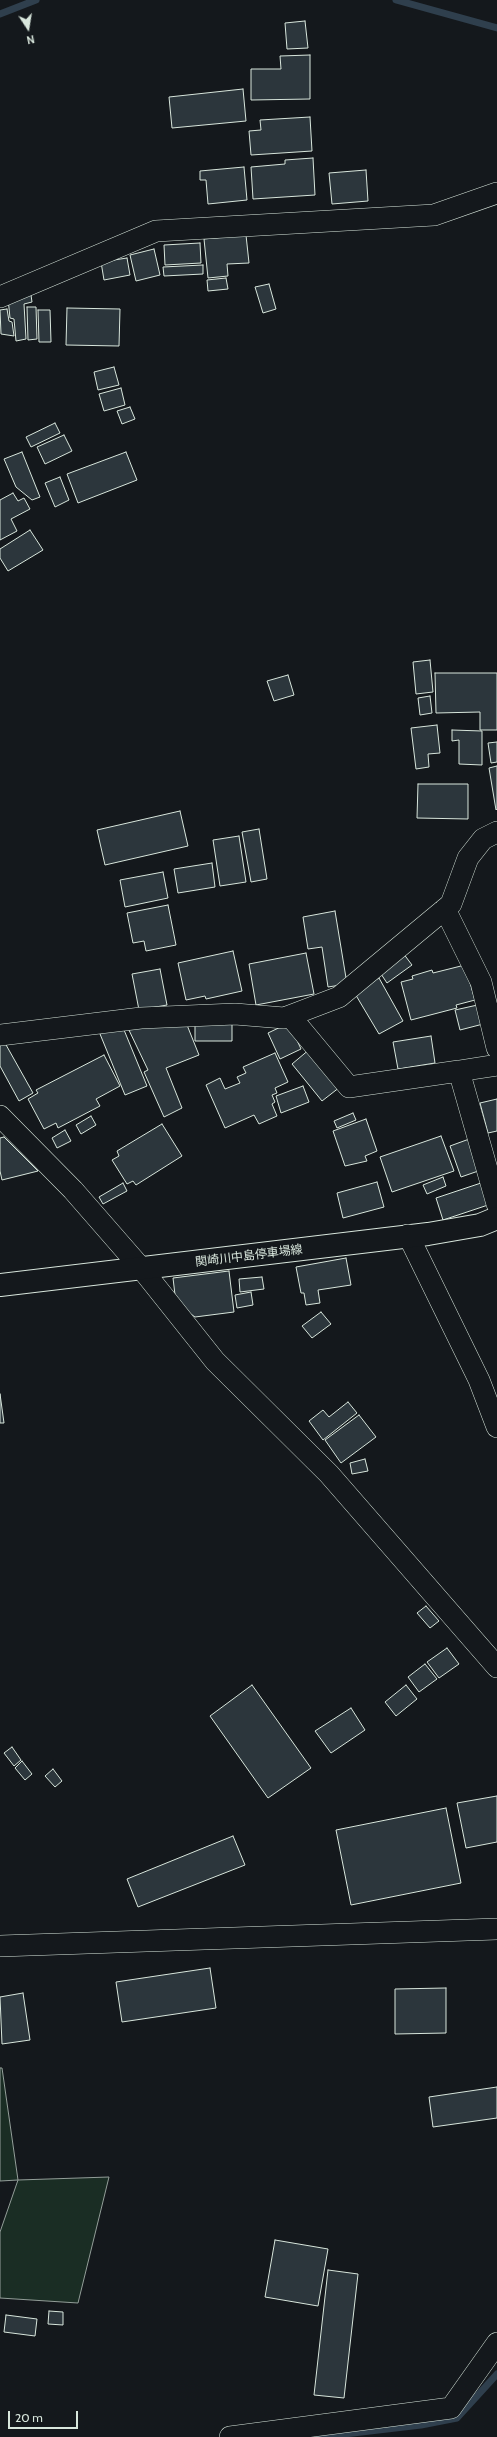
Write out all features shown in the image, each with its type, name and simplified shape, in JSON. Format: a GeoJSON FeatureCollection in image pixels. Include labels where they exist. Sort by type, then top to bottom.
{"type":"FeatureCollection","features":[{"type":"Feature","properties":{"kind":"main road","name":"関崎川中島停車場線"},"geometry":{"type":"LineString","coordinates":[[0,1285],[408,1236],[480,1225],[497,1218]]}},
{"type":"Feature","properties":{"kind":"street"},"geometry":{"type":"LineString","coordinates":[[0,296],[156,232],[434,215],[497,193]]}},
{"type":"Feature","properties":{"kind":"street"},"geometry":{"type":"LineString","coordinates":[[0,1035],[141,1018],[235,1014],[284,1018],[339,997],[451,904],[468,858],[483,839],[497,832]]}},
{"type":"Feature","properties":{"kind":"street"},"geometry":{"type":"LineString","coordinates":[[445,909],[481,982],[497,1048]]}},
{"type":"Feature","properties":{"kind":"street"},"geometry":{"type":"LineString","coordinates":[[290,1016],[349,1088],[497,1065]]}},
{"type":"Feature","properties":{"kind":"street"},"geometry":{"type":"LineString","coordinates":[[459,1071],[497,1204]]}},
{"type":"Feature","properties":{"kind":"street"},"geometry":{"type":"LineString","coordinates":[[0,1116],[73,1190],[141,1268],[215,1361],[329,1474],[494,1660]]}},
{"type":"Feature","properties":{"kind":"street"},"geometry":{"type":"LineString","coordinates":[[408,1236],[478,1380],[497,1427]]}},
{"type":"Feature","properties":{"kind":"street"},"geometry":{"type":"LineString","coordinates":[[0,1946],[497,1928]]}},
{"type":"Feature","properties":{"kind":"street"},"geometry":{"type":"LineString","coordinates":[[230,2437],[451,2408],[497,2344]]}},
{"type":"Feature","properties":{"kind":"green space"},"geometry":{"type":"Polygon","coordinates":[[[0,2068],[2,2068],[18,2180],[0,2181],[0,2068]]]}},
{"type":"Feature","properties":{"kind":"green space"},"geometry":{"type":"Polygon","coordinates":[[[109,2177],[78,2303],[0,2298],[0,2232],[18,2180],[109,2177]]]}},
{"type":"Feature","properties":{"kind":"building"},"geometry":{"type":"Polygon","coordinates":[[[305,21],[308,48],[287,49],[285,23],[305,21]]]}},
{"type":"Feature","properties":{"kind":"building"},"geometry":{"type":"Polygon","coordinates":[[[310,55],[310,99],[251,100],[251,69],[281,69],[280,56],[310,55]]]}},
{"type":"Feature","properties":{"kind":"building"},"geometry":{"type":"Polygon","coordinates":[[[243,89],[246,121],[172,128],[169,97],[243,89]]]}},
{"type":"Feature","properties":{"kind":"building"},"geometry":{"type":"Polygon","coordinates":[[[310,117],[312,151],[251,155],[249,131],[261,130],[260,120],[310,117]]]}},
{"type":"Feature","properties":{"kind":"building"},"geometry":{"type":"Polygon","coordinates":[[[313,158],[315,195],[253,199],[251,167],[285,164],[285,160],[313,158]]]}},
{"type":"Feature","properties":{"kind":"building"},"geometry":{"type":"Polygon","coordinates":[[[244,167],[247,200],[208,204],[206,180],[200,180],[200,171],[244,167]]]}},
{"type":"Feature","properties":{"kind":"building"},"geometry":{"type":"Polygon","coordinates":[[[366,170],[368,201],[332,204],[329,173],[366,170]]]}},
{"type":"Feature","properties":{"kind":"building"},"geometry":{"type":"Polygon","coordinates":[[[246,235],[249,263],[227,264],[228,276],[208,278],[204,239],[246,235]]]}},
{"type":"Feature","properties":{"kind":"building"},"geometry":{"type":"Polygon","coordinates":[[[200,243],[201,263],[165,265],[164,245],[200,243]]]}},
{"type":"Feature","properties":{"kind":"building"},"geometry":{"type":"Polygon","coordinates":[[[154,249],[160,275],[136,281],[130,255],[154,249]]]}},
{"type":"Feature","properties":{"kind":"building"},"geometry":{"type":"Polygon","coordinates":[[[127,258],[130,275],[104,280],[101,262],[127,258]]]}},
{"type":"Feature","properties":{"kind":"building"},"geometry":{"type":"Polygon","coordinates":[[[203,265],[203,274],[164,276],[163,267],[203,265]]]}},
{"type":"Feature","properties":{"kind":"building"},"geometry":{"type":"Polygon","coordinates":[[[226,278],[228,289],[208,291],[207,280],[226,278]]]}},
{"type":"Feature","properties":{"kind":"building"},"geometry":{"type":"Polygon","coordinates":[[[269,284],[276,309],[263,313],[255,287],[269,284]]]}},
{"type":"Feature","properties":{"kind":"building"},"geometry":{"type":"Polygon","coordinates":[[[31,295],[32,302],[24,304],[26,339],[16,341],[14,319],[10,318],[8,298],[31,295]]]}},
{"type":"Feature","properties":{"kind":"building"},"geometry":{"type":"Polygon","coordinates":[[[27,307],[36,307],[37,339],[28,340],[27,307]]]}},
{"type":"Feature","properties":{"kind":"building"},"geometry":{"type":"Polygon","coordinates":[[[67,308],[120,309],[119,346],[66,345],[67,308]]]}},
{"type":"Feature","properties":{"kind":"building"},"geometry":{"type":"Polygon","coordinates":[[[7,309],[9,321],[12,322],[14,336],[1,334],[0,310],[7,309]]]}},
{"type":"Feature","properties":{"kind":"building"},"geometry":{"type":"Polygon","coordinates":[[[38,310],[50,310],[51,342],[39,342],[38,310]]]}},
{"type":"Feature","properties":{"kind":"building"},"geometry":{"type":"Polygon","coordinates":[[[114,367],[119,385],[98,390],[94,372],[114,367]]]}},
{"type":"Feature","properties":{"kind":"building"},"geometry":{"type":"Polygon","coordinates":[[[121,388],[125,405],[104,411],[99,394],[121,388]]]}},
{"type":"Feature","properties":{"kind":"building"},"geometry":{"type":"Polygon","coordinates":[[[130,407],[135,419],[122,424],[117,411],[130,407]]]}},
{"type":"Feature","properties":{"kind":"building"},"geometry":{"type":"Polygon","coordinates":[[[55,423],[60,433],[31,447],[26,437],[55,423]]]}},
{"type":"Feature","properties":{"kind":"building"},"geometry":{"type":"Polygon","coordinates":[[[64,435],[72,451],[45,464],[37,447],[64,435]]]}},
{"type":"Feature","properties":{"kind":"building"},"geometry":{"type":"Polygon","coordinates":[[[22,452],[40,497],[32,500],[16,487],[4,459],[22,452]]]}},
{"type":"Feature","properties":{"kind":"building"},"geometry":{"type":"Polygon","coordinates":[[[126,452],[137,480],[78,503],[67,474],[126,452]]]}},
{"type":"Feature","properties":{"kind":"building"},"geometry":{"type":"Polygon","coordinates":[[[60,477],[69,500],[55,507],[45,483],[60,477]]]}},
{"type":"Feature","properties":{"kind":"building"},"geometry":{"type":"Polygon","coordinates":[[[13,493],[18,501],[24,498],[30,509],[11,519],[17,531],[0,540],[0,500],[13,493]]]}},
{"type":"Feature","properties":{"kind":"building"},"geometry":{"type":"Polygon","coordinates":[[[30,530],[43,550],[8,571],[0,558],[0,549],[30,530]]]}},
{"type":"Feature","properties":{"kind":"building"},"geometry":{"type":"Polygon","coordinates":[[[430,660],[433,692],[416,694],[413,662],[430,660]]]}},
{"type":"Feature","properties":{"kind":"building"},"geometry":{"type":"Polygon","coordinates":[[[435,673],[497,673],[497,730],[480,730],[480,712],[436,713],[435,673]]]}},
{"type":"Feature","properties":{"kind":"building"},"geometry":{"type":"Polygon","coordinates":[[[288,675],[294,695],[274,701],[267,681],[288,675]]]}},
{"type":"Feature","properties":{"kind":"building"},"geometry":{"type":"Polygon","coordinates":[[[430,696],[432,713],[420,715],[418,698],[430,696]]]}},
{"type":"Feature","properties":{"kind":"building"},"geometry":{"type":"Polygon","coordinates":[[[437,725],[440,753],[428,754],[429,767],[416,769],[411,728],[437,725]]]}},
{"type":"Feature","properties":{"kind":"building"},"geometry":{"type":"Polygon","coordinates":[[[452,730],[482,731],[482,765],[459,764],[459,740],[452,741],[452,730]]]}},
{"type":"Feature","properties":{"kind":"building"},"geometry":{"type":"Polygon","coordinates":[[[497,742],[497,762],[491,763],[488,743],[497,742]]]}},
{"type":"Feature","properties":{"kind":"building"},"geometry":{"type":"Polygon","coordinates":[[[497,766],[497,809],[496,810],[489,768],[497,766]]]}},
{"type":"Feature","properties":{"kind":"building"},"geometry":{"type":"Polygon","coordinates":[[[418,784],[468,784],[468,819],[417,818],[418,784]]]}},
{"type":"Feature","properties":{"kind":"building"},"geometry":{"type":"Polygon","coordinates":[[[180,811],[188,846],[105,865],[97,830],[180,811]]]}},
{"type":"Feature","properties":{"kind":"building"},"geometry":{"type":"Polygon","coordinates":[[[259,829],[267,879],[251,882],[242,832],[259,829]]]}},
{"type":"Feature","properties":{"kind":"building"},"geometry":{"type":"Polygon","coordinates":[[[239,836],[246,882],[220,886],[213,840],[239,836]]]}},
{"type":"Feature","properties":{"kind":"building"},"geometry":{"type":"Polygon","coordinates":[[[212,863],[215,887],[178,893],[174,869],[212,863]]]}},
{"type":"Feature","properties":{"kind":"building"},"geometry":{"type":"Polygon","coordinates":[[[163,872],[168,898],[125,907],[120,880],[163,872]]]}},
{"type":"Feature","properties":{"kind":"building"},"geometry":{"type":"Polygon","coordinates":[[[168,905],[176,945],[146,951],[144,941],[133,943],[127,913],[168,905]]]}},
{"type":"Feature","properties":{"kind":"building"},"geometry":{"type":"Polygon","coordinates":[[[335,911],[347,984],[328,987],[322,947],[308,949],[303,917],[335,911]]]}},
{"type":"Feature","properties":{"kind":"building"},"geometry":{"type":"Polygon","coordinates":[[[233,951],[242,991],[206,999],[205,996],[186,1000],[178,963],[233,951]]]}},
{"type":"Feature","properties":{"kind":"building"},"geometry":{"type":"Polygon","coordinates":[[[306,953],[314,994],[256,1005],[249,964],[306,953]]]}},
{"type":"Feature","properties":{"kind":"building"},"geometry":{"type":"Polygon","coordinates":[[[403,953],[412,965],[387,983],[379,971],[403,953]]]}},
{"type":"Feature","properties":{"kind":"building"},"geometry":{"type":"Polygon","coordinates":[[[465,965],[475,1000],[456,1005],[457,1008],[411,1020],[401,982],[413,979],[412,976],[432,970],[433,973],[465,965]]]}},
{"type":"Feature","properties":{"kind":"building"},"geometry":{"type":"Polygon","coordinates":[[[160,969],[167,1005],[139,1010],[132,974],[160,969]]]}},
{"type":"Feature","properties":{"kind":"building"},"geometry":{"type":"Polygon","coordinates":[[[379,978],[403,1021],[379,1034],[354,992],[379,978]]]}},
{"type":"Feature","properties":{"kind":"building"},"geometry":{"type":"Polygon","coordinates":[[[482,1004],[487,1023],[460,1030],[455,1010],[482,1004]]]}},
{"type":"Feature","properties":{"kind":"building"},"geometry":{"type":"Polygon","coordinates":[[[185,1020],[199,1055],[166,1068],[182,1108],[164,1117],[144,1072],[148,1070],[127,1026],[185,1020]]]}},
{"type":"Feature","properties":{"kind":"building"},"geometry":{"type":"Polygon","coordinates":[[[195,1020],[232,1021],[232,1041],[195,1041],[195,1020]]]}},
{"type":"Feature","properties":{"kind":"building"},"geometry":{"type":"Polygon","coordinates":[[[289,1023],[301,1049],[280,1059],[268,1033],[289,1023]]]}},
{"type":"Feature","properties":{"kind":"building"},"geometry":{"type":"Polygon","coordinates":[[[122,1025],[147,1086],[125,1095],[100,1034],[122,1025]]]}},
{"type":"Feature","properties":{"kind":"building"},"geometry":{"type":"Polygon","coordinates":[[[431,1036],[435,1063],[398,1069],[393,1042],[431,1036]]]}},
{"type":"Feature","properties":{"kind":"building"},"geometry":{"type":"Polygon","coordinates":[[[5,1043],[33,1093],[19,1101],[0,1066],[0,1046],[5,1043]]]}},
{"type":"Feature","properties":{"kind":"building"},"geometry":{"type":"Polygon","coordinates":[[[310,1049],[340,1087],[322,1101],[292,1064],[310,1049]]]}},
{"type":"Feature","properties":{"kind":"building"},"geometry":{"type":"Polygon","coordinates":[[[275,1053],[288,1082],[275,1088],[277,1093],[272,1095],[275,1102],[272,1104],[277,1116],[259,1124],[254,1115],[225,1128],[206,1085],[220,1078],[225,1089],[240,1083],[237,1077],[246,1073],[243,1067],[275,1053]]]}},
{"type":"Feature","properties":{"kind":"building"},"geometry":{"type":"Polygon","coordinates":[[[104,1055],[120,1086],[96,1099],[100,1106],[58,1128],[56,1123],[44,1129],[28,1099],[38,1093],[36,1090],[104,1055]]]}},
{"type":"Feature","properties":{"kind":"building"},"geometry":{"type":"Polygon","coordinates":[[[303,1086],[309,1102],[281,1113],[276,1096],[303,1086]]]}},
{"type":"Feature","properties":{"kind":"building"},"geometry":{"type":"Polygon","coordinates":[[[497,1099],[497,1131],[488,1133],[480,1103],[497,1099]]]}},
{"type":"Feature","properties":{"kind":"building"},"geometry":{"type":"Polygon","coordinates":[[[353,1113],[356,1120],[337,1128],[334,1121],[353,1113]]]}},
{"type":"Feature","properties":{"kind":"building"},"geometry":{"type":"Polygon","coordinates":[[[91,1116],[96,1125],[81,1134],[76,1125],[91,1116]]]}},
{"type":"Feature","properties":{"kind":"building"},"geometry":{"type":"Polygon","coordinates":[[[366,1119],[377,1151],[365,1156],[367,1161],[345,1166],[333,1131],[366,1119]]]}},
{"type":"Feature","properties":{"kind":"building"},"geometry":{"type":"Polygon","coordinates":[[[162,1124],[182,1156],[136,1185],[133,1181],[127,1184],[112,1160],[119,1156],[117,1151],[162,1124]]]}},
{"type":"Feature","properties":{"kind":"building"},"geometry":{"type":"Polygon","coordinates":[[[65,1130],[71,1141],[57,1148],[52,1138],[65,1130]]]}},
{"type":"Feature","properties":{"kind":"building"},"geometry":{"type":"Polygon","coordinates":[[[441,1136],[454,1171],[392,1192],[380,1157],[441,1136]]]}},
{"type":"Feature","properties":{"kind":"building"},"geometry":{"type":"Polygon","coordinates":[[[4,1137],[38,1171],[2,1180],[0,1171],[0,1138],[4,1137]]]}},
{"type":"Feature","properties":{"kind":"building"},"geometry":{"type":"Polygon","coordinates":[[[472,1138],[484,1169],[461,1177],[450,1146],[472,1138]]]}},
{"type":"Feature","properties":{"kind":"building"},"geometry":{"type":"Polygon","coordinates":[[[443,1177],[446,1186],[427,1194],[423,1185],[443,1177]]]}},
{"type":"Feature","properties":{"kind":"building"},"geometry":{"type":"Polygon","coordinates":[[[487,1181],[494,1203],[443,1220],[436,1198],[487,1181]]]}},
{"type":"Feature","properties":{"kind":"building"},"geometry":{"type":"Polygon","coordinates":[[[377,1182],[384,1207],[343,1218],[337,1193],[377,1182]]]}},
{"type":"Feature","properties":{"kind":"building"},"geometry":{"type":"Polygon","coordinates":[[[123,1183],[127,1191],[103,1204],[99,1197],[123,1183]]]}},
{"type":"Feature","properties":{"kind":"building"},"geometry":{"type":"Polygon","coordinates":[[[346,1258],[351,1285],[318,1290],[320,1303],[306,1305],[304,1293],[301,1293],[296,1267],[346,1258]]]}},
{"type":"Feature","properties":{"kind":"building"},"geometry":{"type":"Polygon","coordinates":[[[229,1271],[234,1312],[195,1317],[176,1303],[173,1278],[229,1271]]]}},
{"type":"Feature","properties":{"kind":"building"},"geometry":{"type":"Polygon","coordinates":[[[262,1277],[264,1289],[240,1292],[239,1279],[262,1277]]]}},
{"type":"Feature","properties":{"kind":"building"},"geometry":{"type":"Polygon","coordinates":[[[251,1292],[253,1305],[237,1308],[235,1295],[251,1292]]]}},
{"type":"Feature","properties":{"kind":"building"},"geometry":{"type":"Polygon","coordinates":[[[321,1312],[331,1324],[312,1338],[302,1326],[321,1312]]]}},
{"type":"Feature","properties":{"kind":"building"},"geometry":{"type":"Polygon","coordinates":[[[0,1394],[4,1423],[0,1423],[0,1394]]]}},
{"type":"Feature","properties":{"kind":"building"},"geometry":{"type":"Polygon","coordinates":[[[348,1402],[357,1413],[323,1440],[309,1421],[323,1410],[329,1417],[348,1402]]]}},
{"type":"Feature","properties":{"kind":"building"},"geometry":{"type":"Polygon","coordinates":[[[359,1415],[376,1437],[341,1463],[325,1440],[359,1415]]]}},
{"type":"Feature","properties":{"kind":"building"},"geometry":{"type":"Polygon","coordinates":[[[365,1459],[368,1471],[352,1474],[350,1463],[365,1459]]]}},
{"type":"Feature","properties":{"kind":"building"},"geometry":{"type":"Polygon","coordinates":[[[426,1606],[439,1621],[430,1628],[417,1613],[426,1606]]]}},
{"type":"Feature","properties":{"kind":"building"},"geometry":{"type":"Polygon","coordinates":[[[447,1648],[459,1664],[439,1678],[427,1662],[447,1648]]]}},
{"type":"Feature","properties":{"kind":"building"},"geometry":{"type":"Polygon","coordinates":[[[425,1664],[437,1679],[419,1692],[408,1677],[425,1664]]]}},
{"type":"Feature","properties":{"kind":"building"},"geometry":{"type":"Polygon","coordinates":[[[252,1685],[311,1768],[268,1798],[210,1716],[252,1685]]]}},
{"type":"Feature","properties":{"kind":"building"},"geometry":{"type":"Polygon","coordinates":[[[406,1685],[417,1699],[396,1716],[385,1702],[406,1685]]]}},
{"type":"Feature","properties":{"kind":"building"},"geometry":{"type":"Polygon","coordinates":[[[351,1708],[365,1730],[331,1753],[315,1731],[351,1708]]]}},
{"type":"Feature","properties":{"kind":"building"},"geometry":{"type":"Polygon","coordinates":[[[12,1747],[21,1760],[14,1766],[4,1753],[12,1747]]]}},
{"type":"Feature","properties":{"kind":"building"},"geometry":{"type":"Polygon","coordinates":[[[22,1761],[32,1774],[25,1780],[15,1768],[22,1761]]]}},
{"type":"Feature","properties":{"kind":"building"},"geometry":{"type":"Polygon","coordinates":[[[53,1769],[62,1781],[55,1787],[45,1776],[53,1769]]]}},
{"type":"Feature","properties":{"kind":"building"},"geometry":{"type":"Polygon","coordinates":[[[497,1796],[497,1842],[466,1848],[457,1803],[497,1796]]]}},
{"type":"Feature","properties":{"kind":"building"},"geometry":{"type":"Polygon","coordinates":[[[446,1808],[461,1883],[351,1905],[336,1830],[446,1808]]]}},
{"type":"Feature","properties":{"kind":"building"},"geometry":{"type":"Polygon","coordinates":[[[233,1836],[245,1865],[138,1907],[127,1879],[233,1836]]]}},
{"type":"Feature","properties":{"kind":"building"},"geometry":{"type":"Polygon","coordinates":[[[210,1968],[216,2008],[122,2022],[116,1982],[210,1968]]]}},
{"type":"Feature","properties":{"kind":"building"},"geometry":{"type":"Polygon","coordinates":[[[446,1988],[446,2033],[395,2034],[395,1989],[446,1988]]]}},
{"type":"Feature","properties":{"kind":"building"},"geometry":{"type":"Polygon","coordinates":[[[23,1993],[30,2040],[2,2044],[0,1997],[23,1993]]]}},
{"type":"Feature","properties":{"kind":"building"},"geometry":{"type":"Polygon","coordinates":[[[497,2087],[497,2118],[433,2127],[429,2097],[497,2087]]]}},
{"type":"Feature","properties":{"kind":"building"},"geometry":{"type":"Polygon","coordinates":[[[275,2240],[328,2249],[318,2306],[265,2297],[275,2240]]]}},
{"type":"Feature","properties":{"kind":"building"},"geometry":{"type":"Polygon","coordinates":[[[328,2270],[358,2274],[344,2398],[314,2395],[328,2270]]]}},
{"type":"Feature","properties":{"kind":"building"},"geometry":{"type":"Polygon","coordinates":[[[49,2311],[63,2312],[63,2325],[48,2324],[49,2311]]]}},
{"type":"Feature","properties":{"kind":"building"},"geometry":{"type":"Polygon","coordinates":[[[6,2315],[37,2319],[35,2336],[4,2332],[6,2315]]]}},
{"type":"Feature","properties":{"kind":"waterway"},"geometry":{"type":"LineString","coordinates":[[0,14],[36,0]]}},
{"type":"Feature","properties":{"kind":"waterway"},"geometry":{"type":"LineString","coordinates":[[396,0],[497,28]]}},
{"type":"Feature","properties":{"kind":"waterway"},"geometry":{"type":"LineString","coordinates":[[319,2437],[421,2425],[457,2418],[497,2374]]}}]}
